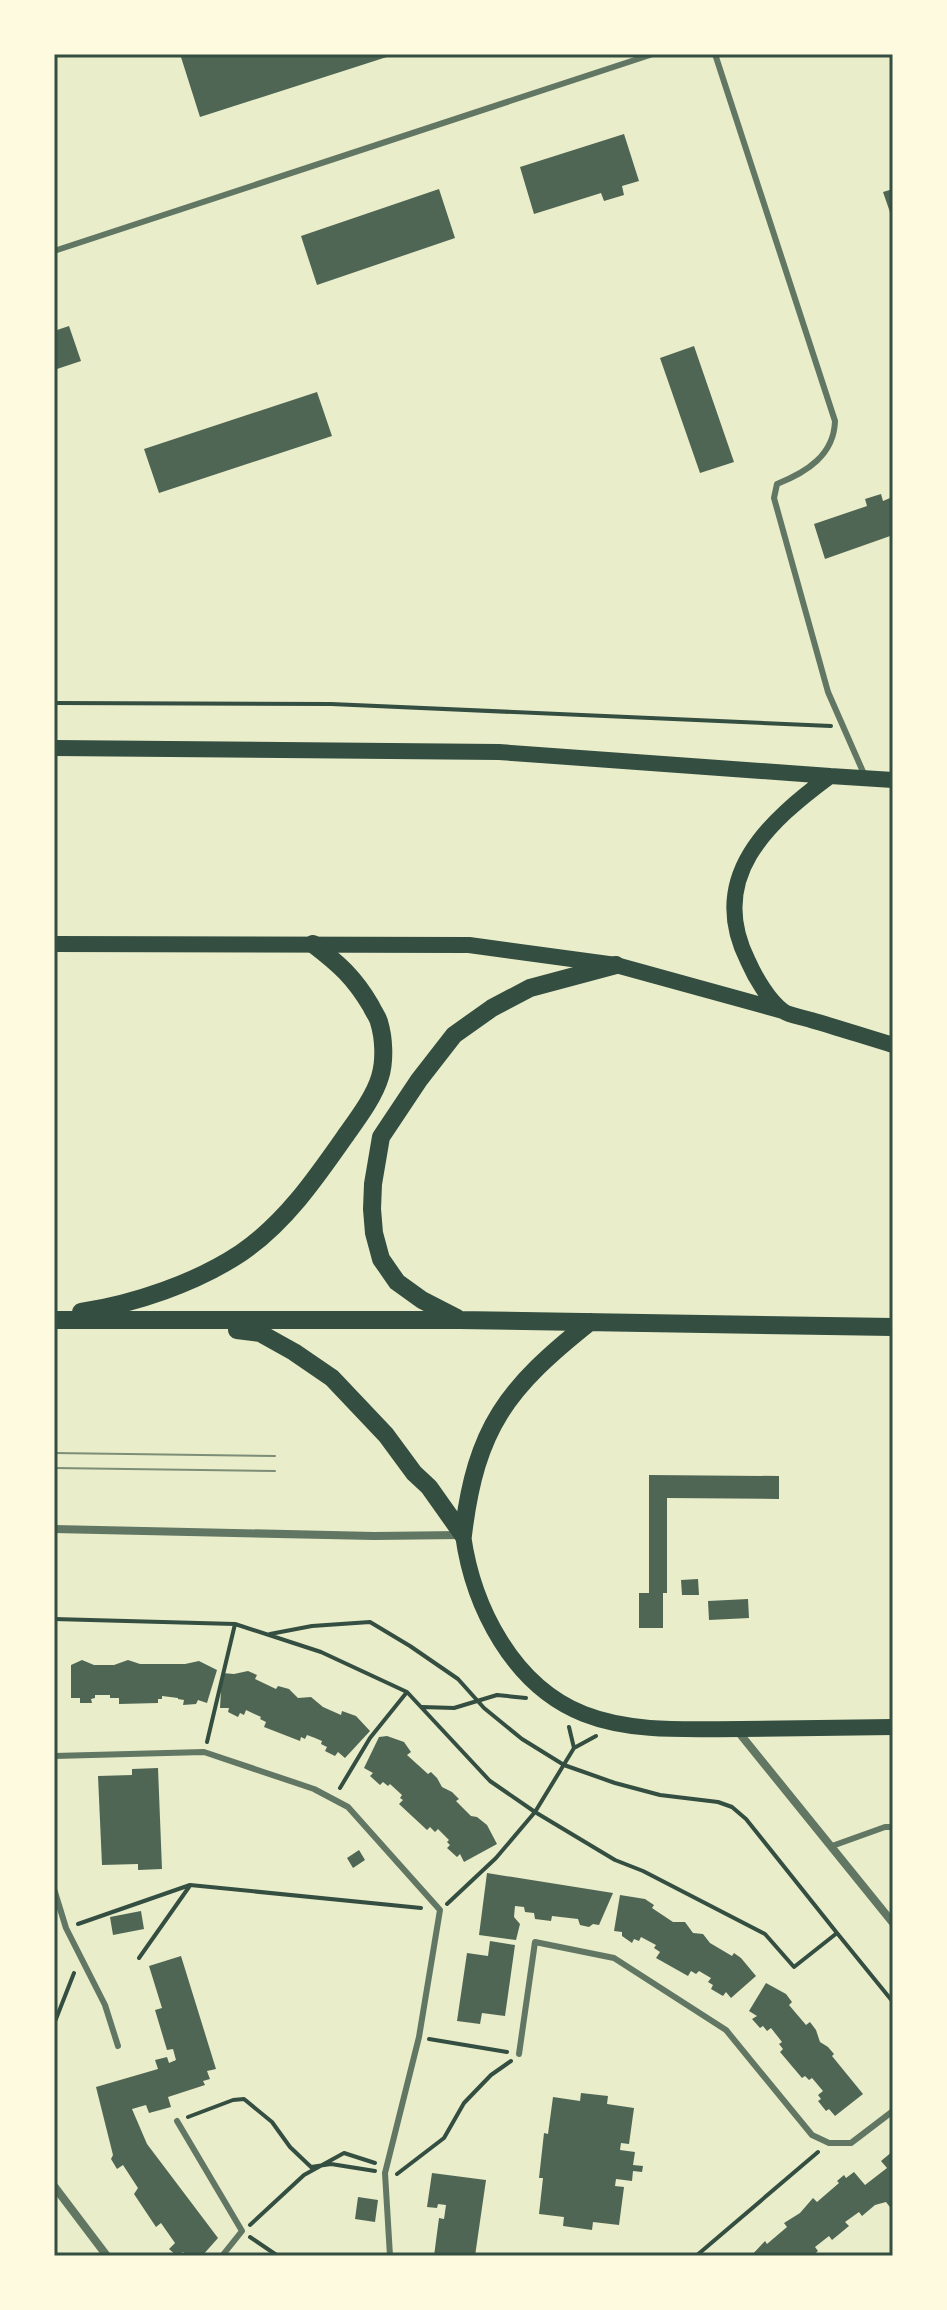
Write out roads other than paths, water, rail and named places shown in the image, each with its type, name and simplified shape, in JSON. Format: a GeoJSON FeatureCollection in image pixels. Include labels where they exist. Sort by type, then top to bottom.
{"type":"FeatureCollection","features":[{"type":"Feature","properties":{"kind":"main road"},"geometry":{"type":"LineString","coordinates":[[54,748],[499,752],[893,780]]}},
{"type":"Feature","properties":{"kind":"main road"},"geometry":{"type":"LineString","coordinates":[[783,1011],[757,980],[744,954],[737,934],[735,891],[749,856],[774,821],[830,776]]}},
{"type":"Feature","properties":{"kind":"main road"},"geometry":{"type":"LineString","coordinates":[[54,944],[469,945],[616,965],[893,1045]]}},
{"type":"Feature","properties":{"kind":"main road"},"geometry":{"type":"LineString","coordinates":[[54,1318],[153,1295],[240,1253],[270,1230],[305,1193],[353,1125],[380,1078],[383,1051],[379,1021],[358,984],[313,944]]}},
{"type":"Feature","properties":{"kind":"main road"},"geometry":{"type":"LineString","coordinates":[[459,1320],[397,1282],[381,1259],[372,1209],[381,1137],[454,1035],[492,1008],[530,988],[616,965]]}},
{"type":"Feature","properties":{"kind":"main road"},"geometry":{"type":"LineString","coordinates":[[54,1318],[893,1327]]}},
{"type":"Feature","properties":{"kind":"main road"},"geometry":{"type":"LineString","coordinates":[[165,1320],[260,1333],[310,1362],[332,1378],[368,1414],[414,1473],[429,1487],[463,1535]]}},
{"type":"Feature","properties":{"kind":"main road"},"geometry":{"type":"LineString","coordinates":[[590,1322],[539,1364],[515,1392],[494,1421],[473,1476],[463,1535],[467,1561],[473,1583],[493,1626],[515,1662],[542,1691],[584,1714],[630,1725],[690,1729],[893,1727]]}},
{"type":"Feature","properties":{"kind":"street"},"geometry":{"type":"LineString","coordinates":[[54,1529],[463,1535]]}},
{"type":"Feature","properties":{"kind":"street"},"geometry":{"type":"LineString","coordinates":[[736,1729],[893,1923]]}},
{"type":"Feature","properties":{"kind":"street"},"geometry":{"type":"LineString","coordinates":[[54,2186],[107,2256]]}},
{"type":"Feature","properties":{"kind":"lane"},"geometry":{"type":"LineString","coordinates":[[54,251],[653,54]]}},
{"type":"Feature","properties":{"kind":"lane"},"geometry":{"type":"LineString","coordinates":[[715,54],[835,421],[835,438],[825,454],[807,469],[777,484],[774,498],[828,692],[865,778]]}},
{"type":"Feature","properties":{"kind":"lane"},"geometry":{"type":"LineString","coordinates":[[54,1756],[204,1752],[314,1789],[348,1807],[440,1910],[419,2037],[385,2173],[390,2256]]}},
{"type":"Feature","properties":{"kind":"lane"},"geometry":{"type":"LineString","coordinates":[[832,1846],[893,1827]]}},
{"type":"Feature","properties":{"kind":"lane"},"geometry":{"type":"LineString","coordinates":[[54,1889],[66,1928],[105,2005],[118,2046]]}},
{"type":"Feature","properties":{"kind":"lane"},"geometry":{"type":"LineString","coordinates":[[519,2054],[535,1942],[614,1958],[726,2030],[812,2135],[829,2143],[851,2143],[893,2111]]}},
{"type":"Feature","properties":{"kind":"lane"},"geometry":{"type":"LineString","coordinates":[[177,2121],[242,2231],[222,2256]]}},
{"type":"Feature","properties":{"kind":"tram line"},"geometry":{"type":"LineString","coordinates":[[54,1453],[275,1456]]}},
{"type":"Feature","properties":{"kind":"tram line"},"geometry":{"type":"LineString","coordinates":[[54,1468],[275,1471]]}}]}
